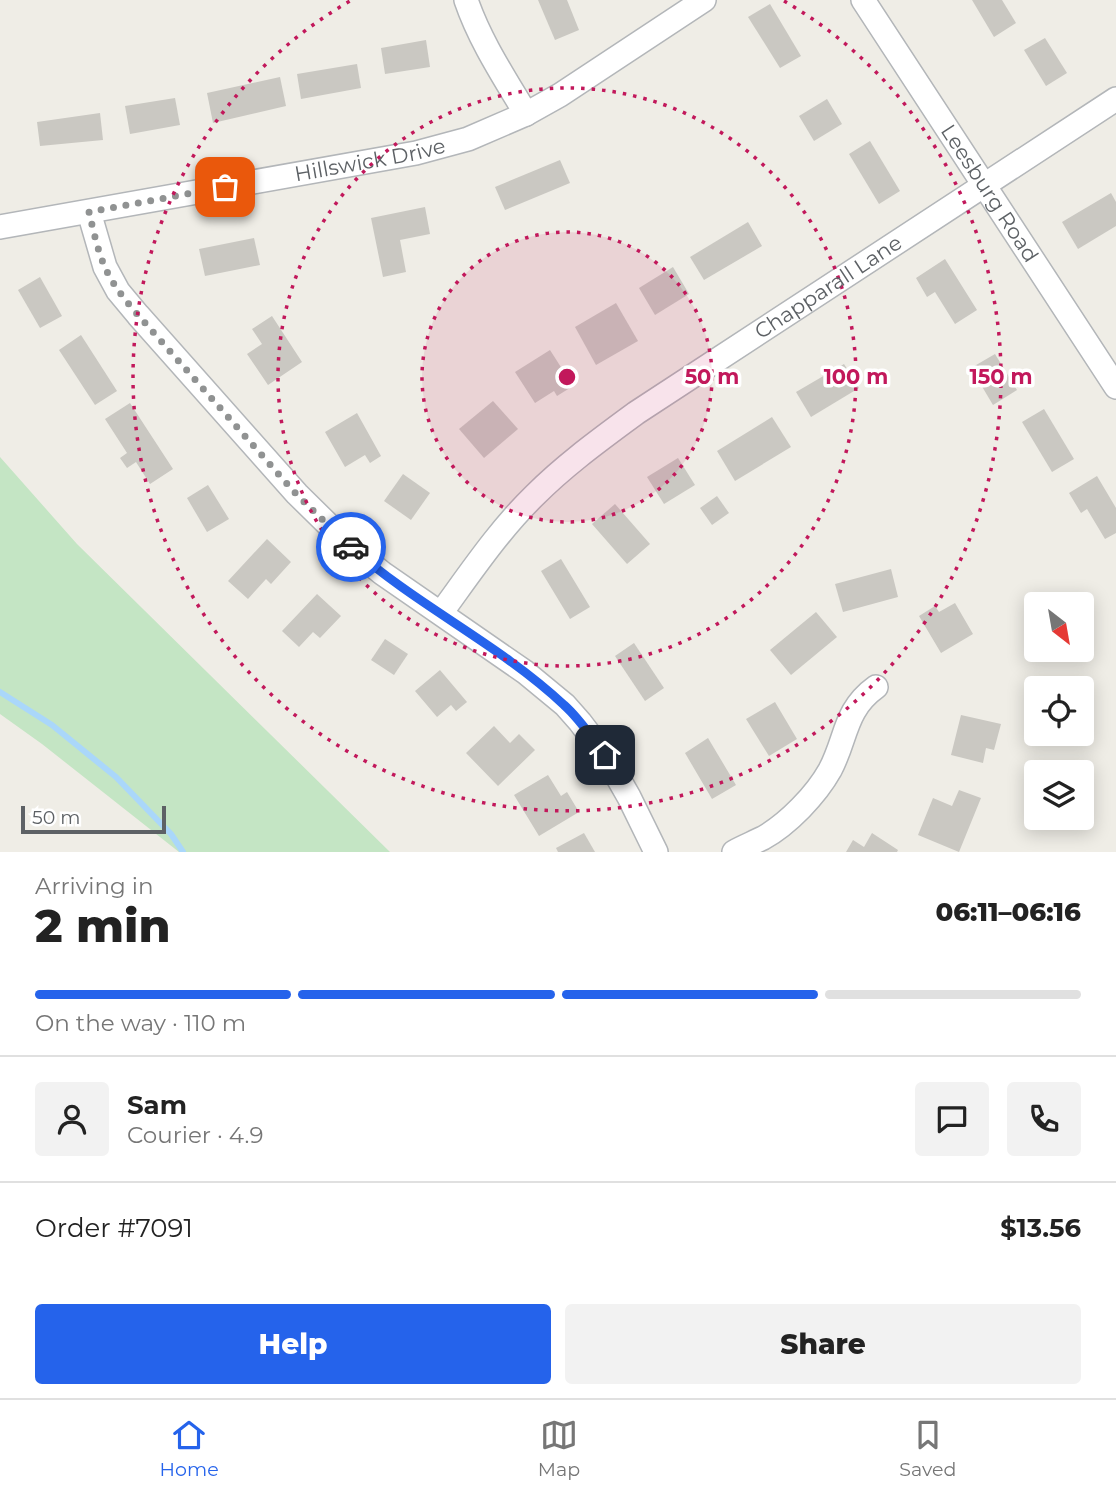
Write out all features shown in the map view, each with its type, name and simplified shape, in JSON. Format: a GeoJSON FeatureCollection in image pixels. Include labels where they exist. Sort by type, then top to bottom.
{"type":"FeatureCollection","features":[{"type":"Feature","properties":{"kind":"street"},"geometry":{"type":"LineString","coordinates":[[466,0],[471,17],[489,52],[526,114]]}},
{"type":"Feature","properties":{"kind":"street","name":"Hillswick Drive"},"geometry":{"type":"LineString","coordinates":[[0,227],[416,153],[468,139],[526,114],[560,95],[704,0]]}},
{"type":"Feature","properties":{"kind":"street","name":"Leesburg Road"},"geometry":{"type":"LineString","coordinates":[[863,0],[1116,387]]}},
{"type":"Feature","properties":{"kind":"street","name":"Chapparall Lane"},"geometry":{"type":"LineString","coordinates":[[441,613],[515,515],[582,453],[636,413],[1116,99]]}},
{"type":"Feature","properties":{"kind":"street"},"geometry":{"type":"LineString","coordinates":[[89,212],[104,267],[118,291],[297,495],[382,573],[525,671],[565,705],[605,755],[656,852]]}},
{"type":"Feature","properties":{"kind":"street"},"geometry":{"type":"LineString","coordinates":[[734,852],[778,828],[821,785],[856,706],[876,687]]}},
{"type":"Feature","properties":{"kind":"green space"},"geometry":{"type":"Polygon","coordinates":[[[0,457],[77,544],[390,852],[179,852],[0,714],[0,457]]]}},
{"type":"Feature","properties":{"kind":"building"},"geometry":{"type":"Polygon","coordinates":[[[538,0],[567,0],[579,30],[555,40],[538,0]]]}},
{"type":"Feature","properties":{"kind":"building"},"geometry":{"type":"Polygon","coordinates":[[[972,0],[1002,0],[1016,23],[994,37],[972,0]]]}},
{"type":"Feature","properties":{"kind":"building"},"geometry":{"type":"Polygon","coordinates":[[[770,4],[801,56],[780,68],[748,17],[770,4]]]}},
{"type":"Feature","properties":{"kind":"building"},"geometry":{"type":"Polygon","coordinates":[[[1045,38],[1067,73],[1046,86],[1024,50],[1045,38]]]}},
{"type":"Feature","properties":{"kind":"building"},"geometry":{"type":"Polygon","coordinates":[[[426,40],[430,67],[385,74],[381,48],[426,40]]]}},
{"type":"Feature","properties":{"kind":"building"},"geometry":{"type":"Polygon","coordinates":[[[357,64],[361,88],[301,99],[297,74],[357,64]]]}},
{"type":"Feature","properties":{"kind":"building"},"geometry":{"type":"Polygon","coordinates":[[[280,77],[286,106],[213,123],[207,93],[280,77]]]}},
{"type":"Feature","properties":{"kind":"building"},"geometry":{"type":"Polygon","coordinates":[[[175,98],[180,125],[130,134],[125,106],[175,98]]]}},
{"type":"Feature","properties":{"kind":"building"},"geometry":{"type":"Polygon","coordinates":[[[827,99],[842,124],[814,141],[799,116],[827,99]]]}},
{"type":"Feature","properties":{"kind":"building"},"geometry":{"type":"Polygon","coordinates":[[[100,113],[103,140],[40,146],[37,122],[100,113]]]}},
{"type":"Feature","properties":{"kind":"building"},"geometry":{"type":"Polygon","coordinates":[[[870,141],[900,191],[879,204],[849,154],[870,141]]]}},
{"type":"Feature","properties":{"kind":"building"},"geometry":{"type":"Polygon","coordinates":[[[560,160],[570,183],[505,210],[495,187],[560,160]]]}},
{"type":"Feature","properties":{"kind":"building"},"geometry":{"type":"Polygon","coordinates":[[[1111,193],[1116,202],[1116,226],[1078,249],[1062,222],[1111,193]]]}},
{"type":"Feature","properties":{"kind":"building"},"geometry":{"type":"Polygon","coordinates":[[[425,207],[430,234],[400,240],[406,272],[383,277],[371,218],[425,207]]]}},
{"type":"Feature","properties":{"kind":"building"},"geometry":{"type":"Polygon","coordinates":[[[748,222],[762,246],[704,280],[690,257],[748,222]]]}},
{"type":"Feature","properties":{"kind":"building"},"geometry":{"type":"Polygon","coordinates":[[[254,238],[260,265],[205,276],[199,249],[254,238]]]}},
{"type":"Feature","properties":{"kind":"building"},"geometry":{"type":"Polygon","coordinates":[[[945,259],[977,310],[955,324],[935,292],[927,297],[916,278],[945,259]]]}},
{"type":"Feature","properties":{"kind":"building"},"geometry":{"type":"Polygon","coordinates":[[[673,267],[689,294],[655,315],[639,288],[673,267]]]}},
{"type":"Feature","properties":{"kind":"building"},"geometry":{"type":"Polygon","coordinates":[[[40,277],[62,316],[40,328],[18,290],[40,277]]]}},
{"type":"Feature","properties":{"kind":"building"},"geometry":{"type":"Polygon","coordinates":[[[616,303],[638,341],[596,365],[575,327],[616,303]]]}},
{"type":"Feature","properties":{"kind":"building"},"geometry":{"type":"Polygon","coordinates":[[[272,316],[302,362],[268,385],[247,354],[262,344],[252,329],[272,316]]]}},
{"type":"Feature","properties":{"kind":"building"},"geometry":{"type":"Polygon","coordinates":[[[81,335],[117,391],[95,405],[59,350],[81,335]]]}},
{"type":"Feature","properties":{"kind":"building"},"geometry":{"type":"Polygon","coordinates":[[[550,350],[573,386],[557,396],[554,391],[535,403],[515,372],[550,350]]]}},
{"type":"Feature","properties":{"kind":"building"},"geometry":{"type":"Polygon","coordinates":[[[995,354],[1017,390],[993,405],[971,368],[995,354]]]}},
{"type":"Feature","properties":{"kind":"building"},"geometry":{"type":"Polygon","coordinates":[[[844,364],[859,388],[811,417],[796,392],[844,364]]]}},
{"type":"Feature","properties":{"kind":"building"},"geometry":{"type":"Polygon","coordinates":[[[493,401],[518,429],[484,458],[459,429],[493,401]]]}},
{"type":"Feature","properties":{"kind":"building"},"geometry":{"type":"Polygon","coordinates":[[[130,403],[173,469],[150,484],[136,462],[127,468],[120,458],[127,453],[105,419],[130,403]]]}},
{"type":"Feature","properties":{"kind":"building"},"geometry":{"type":"Polygon","coordinates":[[[1044,409],[1074,459],[1052,472],[1022,422],[1044,409]]]}},
{"type":"Feature","properties":{"kind":"building"},"geometry":{"type":"Polygon","coordinates":[[[357,413],[381,456],[370,463],[365,455],[345,467],[325,432],[357,413]]]}},
{"type":"Feature","properties":{"kind":"building"},"geometry":{"type":"Polygon","coordinates":[[[772,417],[791,447],[735,481],[717,451],[772,417]]]}},
{"type":"Feature","properties":{"kind":"building"},"geometry":{"type":"Polygon","coordinates":[[[678,458],[695,485],[664,504],[647,477],[678,458]]]}},
{"type":"Feature","properties":{"kind":"building"},"geometry":{"type":"Polygon","coordinates":[[[403,474],[430,493],[411,520],[384,501],[403,474]]]}},
{"type":"Feature","properties":{"kind":"building"},"geometry":{"type":"Polygon","coordinates":[[[1097,476],[1116,508],[1116,533],[1105,539],[1087,509],[1081,513],[1069,493],[1097,476]]]}},
{"type":"Feature","properties":{"kind":"building"},"geometry":{"type":"Polygon","coordinates":[[[208,485],[229,519],[207,532],[187,498],[208,485]]]}},
{"type":"Feature","properties":{"kind":"building"},"geometry":{"type":"Polygon","coordinates":[[[717,496],[729,513],[712,525],[700,508],[717,496]]]}},
{"type":"Feature","properties":{"kind":"building"},"geometry":{"type":"Polygon","coordinates":[[[615,504],[650,544],[627,564],[592,524],[615,504]]]}},
{"type":"Feature","properties":{"kind":"building"},"geometry":{"type":"Polygon","coordinates":[[[267,539],[291,562],[271,584],[266,579],[248,599],[228,581],[267,539]]]}},
{"type":"Feature","properties":{"kind":"building"},"geometry":{"type":"Polygon","coordinates":[[[561,559],[590,607],[570,619],[541,571],[561,559]]]}},
{"type":"Feature","properties":{"kind":"building"},"geometry":{"type":"Polygon","coordinates":[[[891,569],[898,597],[843,612],[835,584],[891,569]]]}},
{"type":"Feature","properties":{"kind":"building"},"geometry":{"type":"Polygon","coordinates":[[[317,594],[341,616],[320,638],[313,632],[299,647],[282,631],[317,594]]]}},
{"type":"Feature","properties":{"kind":"building"},"geometry":{"type":"Polygon","coordinates":[[[955,603],[973,634],[941,653],[919,616],[935,606],[939,612],[955,603]]]}},
{"type":"Feature","properties":{"kind":"building"},"geometry":{"type":"Polygon","coordinates":[[[816,612],[837,637],[791,675],[770,650],[816,612]]]}},
{"type":"Feature","properties":{"kind":"building"},"geometry":{"type":"Polygon","coordinates":[[[385,639],[408,654],[394,675],[371,660],[385,639]]]}},
{"type":"Feature","properties":{"kind":"building"},"geometry":{"type":"Polygon","coordinates":[[[634,643],[664,688],[645,701],[615,656],[634,643]]]}},
{"type":"Feature","properties":{"kind":"building"},"geometry":{"type":"Polygon","coordinates":[[[440,670],[467,702],[456,711],[451,705],[437,717],[415,691],[440,670]]]}},
{"type":"Feature","properties":{"kind":"building"},"geometry":{"type":"Polygon","coordinates":[[[775,702],[797,739],[769,756],[746,719],[775,702]]]}},
{"type":"Feature","properties":{"kind":"building"},"geometry":{"type":"Polygon","coordinates":[[[961,715],[1001,724],[994,750],[986,748],[983,763],[951,755],[961,715]]]}},
{"type":"Feature","properties":{"kind":"building"},"geometry":{"type":"Polygon","coordinates":[[[494,726],[510,743],[519,734],[535,750],[498,786],[466,753],[494,726]]]}},
{"type":"Feature","properties":{"kind":"building"},"geometry":{"type":"Polygon","coordinates":[[[708,738],[736,785],[712,799],[685,753],[708,738]]]}},
{"type":"Feature","properties":{"kind":"building"},"geometry":{"type":"Polygon","coordinates":[[[548,775],[561,796],[567,792],[579,812],[539,836],[514,795],[548,775]]]}},
{"type":"Feature","properties":{"kind":"building"},"geometry":{"type":"Polygon","coordinates":[[[959,790],[981,798],[959,852],[918,835],[933,798],[952,806],[959,790]]]}},
{"type":"Feature","properties":{"kind":"building"},"geometry":{"type":"Polygon","coordinates":[[[584,833],[595,852],[558,852],[556,848],[584,833]]]}},
{"type":"Feature","properties":{"kind":"building"},"geometry":{"type":"Polygon","coordinates":[[[872,833],[898,850],[897,852],[846,852],[853,840],[864,847],[872,833]]]}},
{"type":"Feature","properties":{"kind":"waterway"},"geometry":{"type":"LineString","coordinates":[[0,692],[52,725],[116,777],[171,834],[183,852]]}},
{"type":"Feature","properties":{"kind":"way so far"},"geometry":{"type":"LineString","coordinates":[[225,187],[89,212],[100,256],[118,291],[138,315],[297,495],[351,547]]}},
{"type":"Feature","properties":{"kind":"route"},"geometry":{"type":"LineString","coordinates":[[351,547],[382,573],[525,671],[565,705],[605,755]]}}]}
